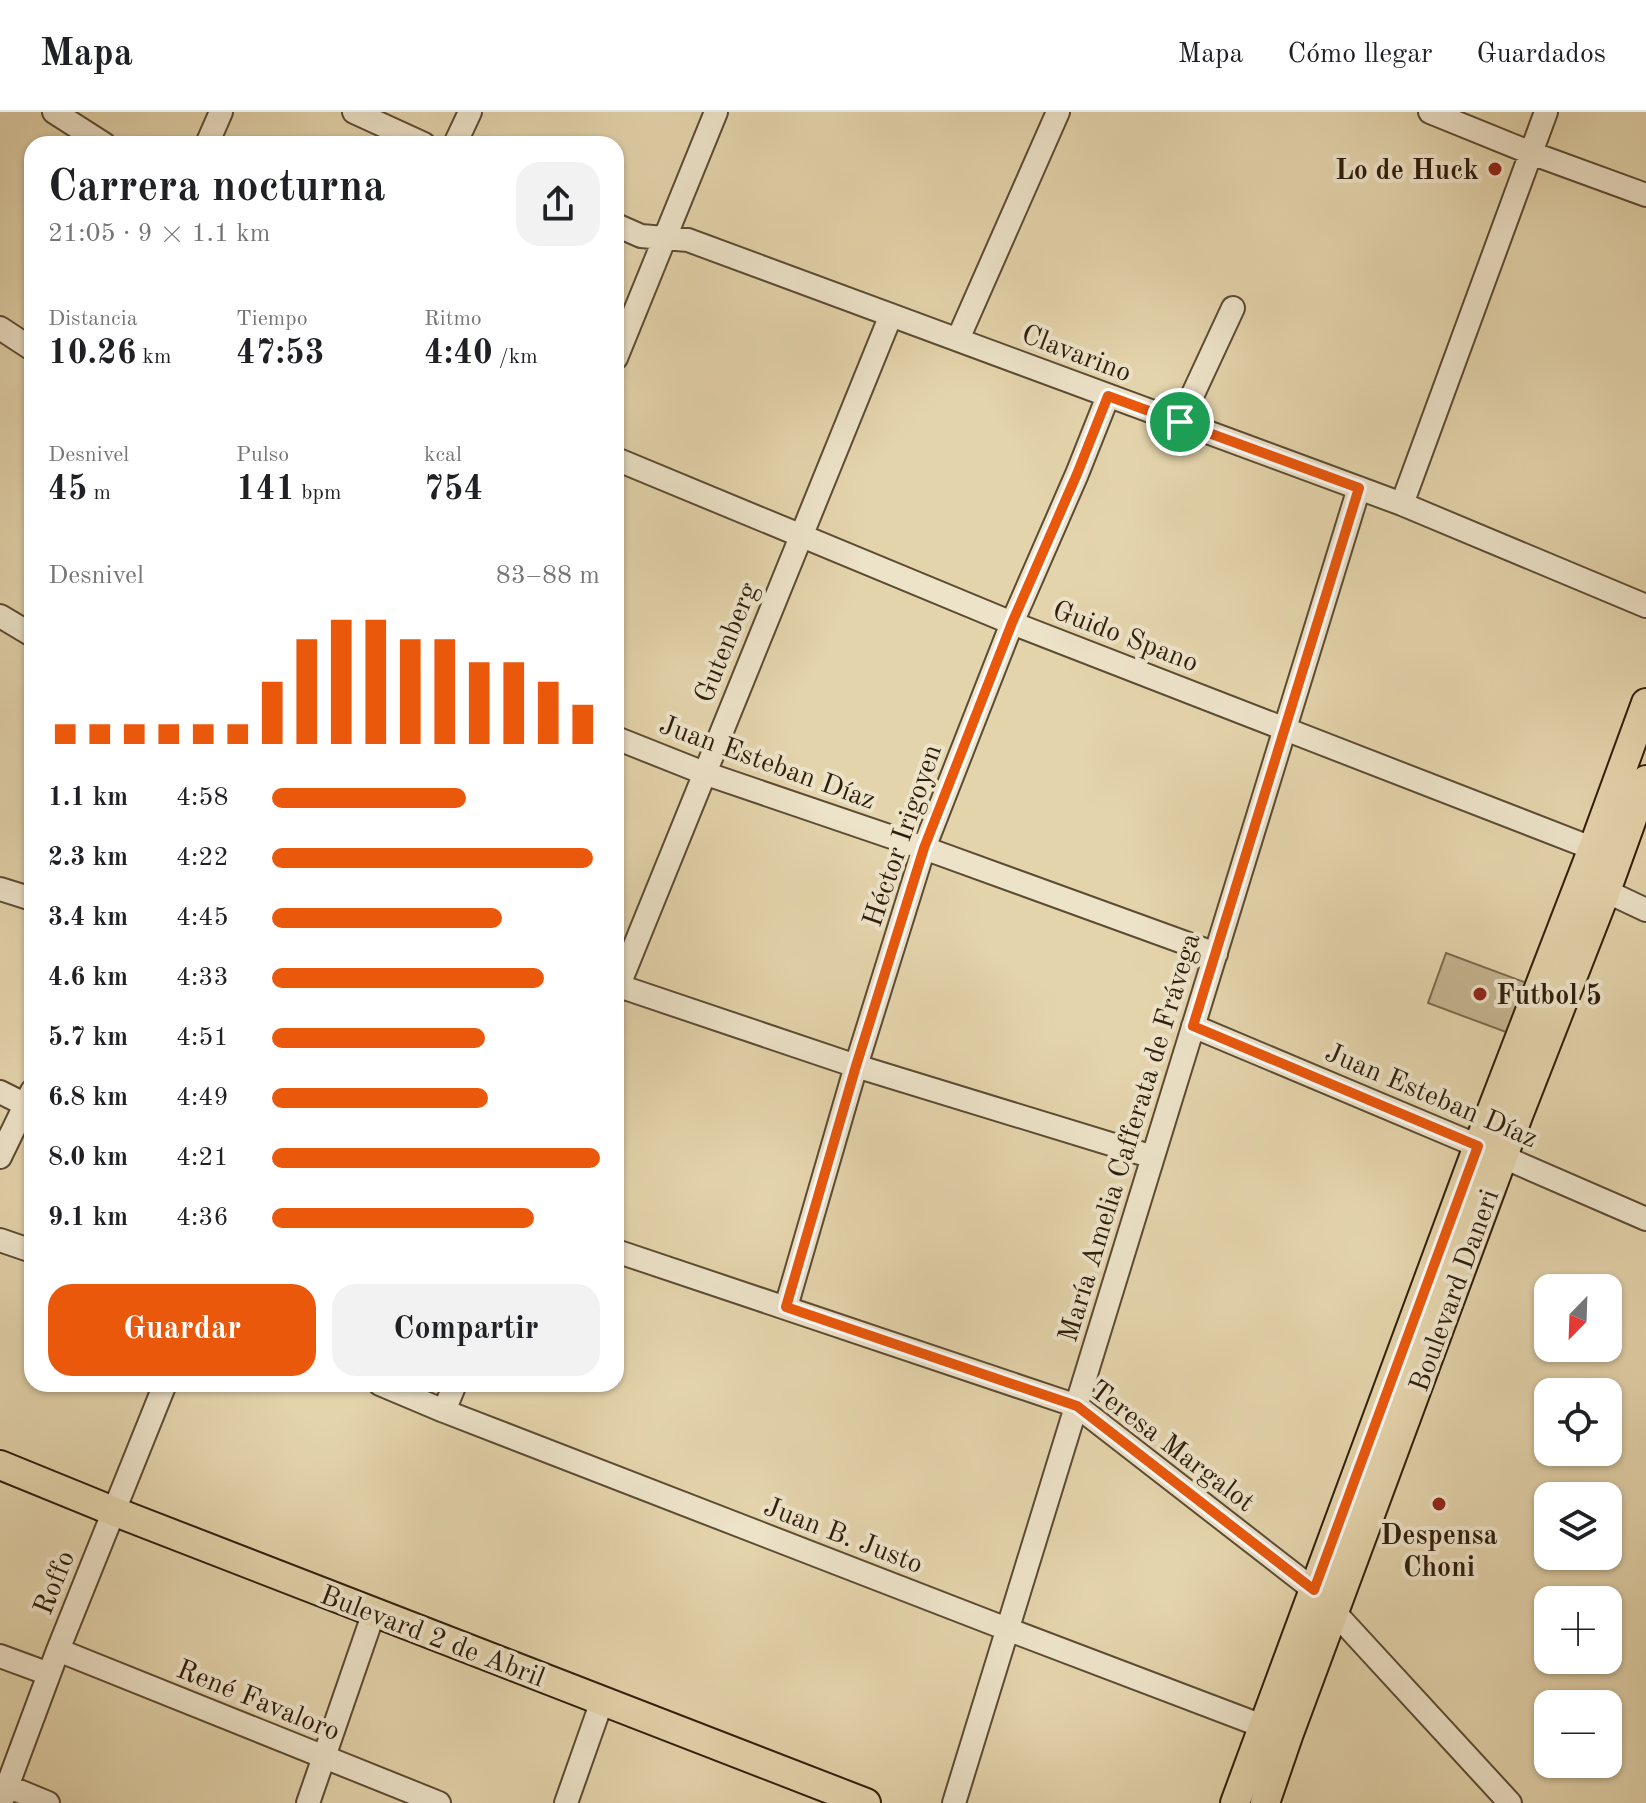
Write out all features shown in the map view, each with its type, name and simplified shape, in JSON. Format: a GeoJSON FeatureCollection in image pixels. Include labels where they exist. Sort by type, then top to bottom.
{"type":"FeatureCollection","features":[{"type":"Feature","properties":{"kind":"main road","name":"Boulevard Daneri"},"geometry":{"type":"LineString","coordinates":[[1235,1803],[1334,1613],[1385,1437],[1490,1151],[1605,853],[1646,703]]}},
{"type":"Feature","properties":{"kind":"main road","name":"Boulevard Daneri"},"geometry":{"type":"LineString","coordinates":[[1605,853],[1646,780]]}},
{"type":"Feature","properties":{"kind":"main road","name":"Boulevard Daneri"},"geometry":{"type":"LineString","coordinates":[[1265,1803],[1275,1731],[1314,1590],[1385,1437]]}},
{"type":"Feature","properties":{"kind":"main road","name":"Bulevard 2 de Abril"},"geometry":{"type":"LineString","coordinates":[[0,1465],[866,1803]]}},
{"type":"Feature","properties":{"kind":"street"},"geometry":{"type":"LineString","coordinates":[[54,112],[92,136]]}},
{"type":"Feature","properties":{"kind":"street"},"geometry":{"type":"LineString","coordinates":[[210,136],[221,112]]}},
{"type":"Feature","properties":{"kind":"street"},"geometry":{"type":"LineString","coordinates":[[354,112],[406,136]]}},
{"type":"Feature","properties":{"kind":"street"},"geometry":{"type":"LineString","coordinates":[[459,136],[470,112]]}},
{"type":"Feature","properties":{"kind":"street"},"geometry":{"type":"LineString","coordinates":[[624,339],[716,112]]}},
{"type":"Feature","properties":{"kind":"street"},"geometry":{"type":"LineString","coordinates":[[958,339],[1058,112]]}},
{"type":"Feature","properties":{"kind":"street"},"geometry":{"type":"LineString","coordinates":[[1430,112],[1646,195]]}},
{"type":"Feature","properties":{"kind":"street"},"geometry":{"type":"LineString","coordinates":[[1402,504],[1546,112]]}},
{"type":"Feature","properties":{"kind":"street","name":"Clavarino"},"geometry":{"type":"LineString","coordinates":[[624,229],[641,236],[688,240],[958,339],[1402,504],[1646,606]]}},
{"type":"Feature","properties":{"kind":"street"},"geometry":{"type":"LineString","coordinates":[[1180,422],[1233,308]]}},
{"type":"Feature","properties":{"kind":"street","name":"Gutenberg"},"geometry":{"type":"LineString","coordinates":[[624,971],[891,315]]}},
{"type":"Feature","properties":{"kind":"street"},"geometry":{"type":"LineString","coordinates":[[3,336],[24,345]]}},
{"type":"Feature","properties":{"kind":"street","name":"Héctor Irigoyen"},"geometry":{"type":"LineString","coordinates":[[786,1307],[924,848],[1012,623],[1108,396]]}},
{"type":"Feature","properties":{"kind":"street","name":"Guido Spano"},"geometry":{"type":"LineString","coordinates":[[624,462],[1012,623],[1605,853]]}},
{"type":"Feature","properties":{"kind":"street","name":"María Amelia Cafferata de Frávega"},"geometry":{"type":"LineString","coordinates":[[954,1803],[1359,488]]}},
{"type":"Feature","properties":{"kind":"street"},"geometry":{"type":"LineString","coordinates":[[0,616],[24,630]]}},
{"type":"Feature","properties":{"kind":"street","name":"Juan Esteban Díaz"},"geometry":{"type":"LineString","coordinates":[[624,741],[704,773],[924,848],[1216,954]]}},
{"type":"Feature","properties":{"kind":"street"},"geometry":{"type":"LineString","coordinates":[[1593,885],[1646,910]]}},
{"type":"Feature","properties":{"kind":"street"},"geometry":{"type":"LineString","coordinates":[[0,889],[24,897]]}},
{"type":"Feature","properties":{"kind":"street"},"geometry":{"type":"LineString","coordinates":[[624,990],[856,1066],[1153,1157]]}},
{"type":"Feature","properties":{"kind":"street","name":"Juan Esteban Díaz"},"geometry":{"type":"LineString","coordinates":[[1193,1026],[1646,1219]]}},
{"type":"Feature","properties":{"kind":"street"},"geometry":{"type":"LineString","coordinates":[[0,1092],[24,1097]]}},
{"type":"Feature","properties":{"kind":"street"},"geometry":{"type":"LineString","coordinates":[[0,1157],[24,1108]]}},
{"type":"Feature","properties":{"kind":"street"},"geometry":{"type":"LineString","coordinates":[[0,1240],[24,1248]]}},
{"type":"Feature","properties":{"kind":"street","name":"Teresa Margalot"},"geometry":{"type":"LineString","coordinates":[[624,1254],[1077,1406],[1314,1590],[1510,1803]]}},
{"type":"Feature","properties":{"kind":"street","name":"Roffo"},"geometry":{"type":"LineString","coordinates":[[4,1795],[58,1650],[162,1392]]}},
{"type":"Feature","properties":{"kind":"street","name":"Juan B. Justo"},"geometry":{"type":"LineString","coordinates":[[399,1392],[1275,1731]]}},
{"type":"Feature","properties":{"kind":"street"},"geometry":{"type":"LineString","coordinates":[[444,1411],[452,1392]]}},
{"type":"Feature","properties":{"kind":"street"},"geometry":{"type":"LineString","coordinates":[[308,1803],[374,1612]]}},
{"type":"Feature","properties":{"kind":"street","name":"René Favaloro"},"geometry":{"type":"LineString","coordinates":[[58,1650],[439,1803]]}},
{"type":"Feature","properties":{"kind":"street"},"geometry":{"type":"LineString","coordinates":[[0,1656],[49,1674]]}},
{"type":"Feature","properties":{"kind":"street"},"geometry":{"type":"LineString","coordinates":[[566,1803],[602,1701]]}},
{"type":"Feature","properties":{"kind":"street"},"geometry":{"type":"LineString","coordinates":[[4,1795],[48,1803]]}},
{"type":"Feature","properties":{"kind":"shaded area","name":"Futbol 5"},"geometry":{"type":"Polygon","coordinates":[[[1446,953],[1532,985],[1514,1035],[1428,1003],[1446,953]]]}},
{"type":"Feature","properties":{"kind":"place","name":"Lo de Huck"},"geometry":{"type":"Point","coordinates":[1495,169]}},
{"type":"Feature","properties":{"kind":"place","name":"Futbol 5"},"geometry":{"type":"Point","coordinates":[1480,994]}},
{"type":"Feature","properties":{"kind":"place","name":"Despensa Choni"},"geometry":{"type":"Point","coordinates":[1439,1504]}},
{"type":"Feature","properties":{"kind":"route"},"geometry":{"type":"LineString","coordinates":[[1108,396],[1180,422],[1359,488],[1193,1026],[1478,1146],[1314,1590],[1077,1406],[786,1307],[924,848],[1012,623],[1108,396]]}}]}
